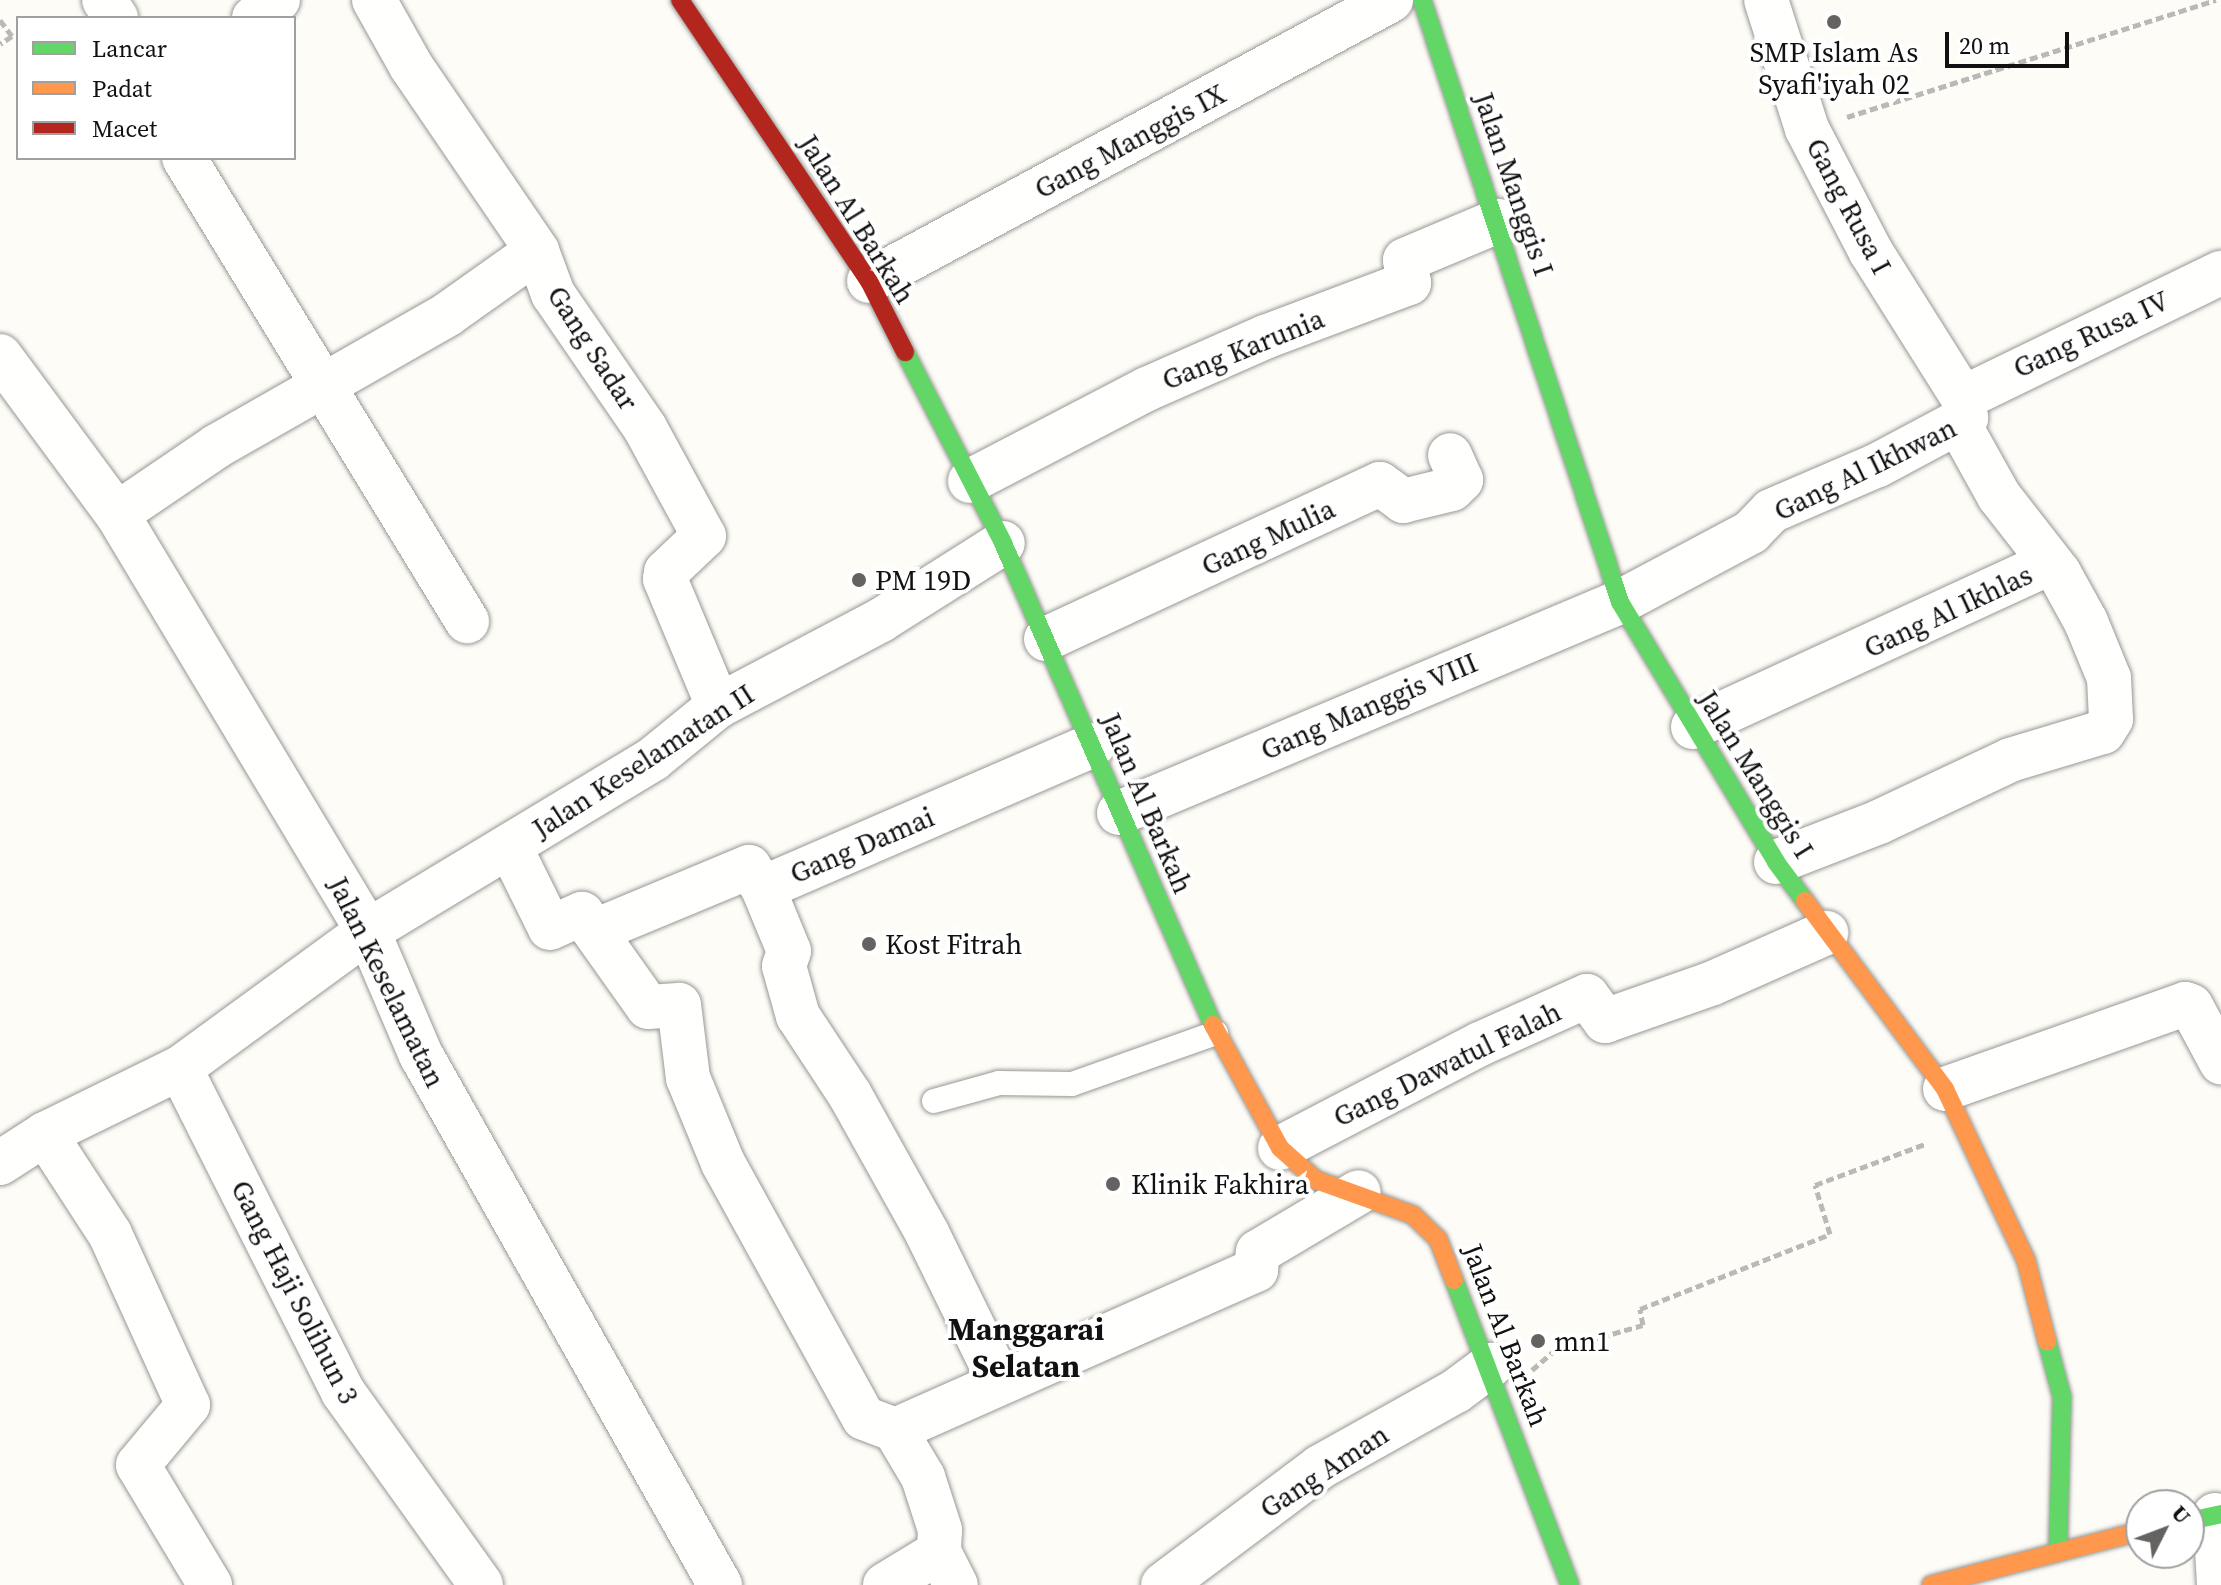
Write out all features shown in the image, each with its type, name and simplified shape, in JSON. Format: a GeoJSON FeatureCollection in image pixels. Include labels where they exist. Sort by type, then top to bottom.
{"type":"FeatureCollection","features":[{"type":"Feature","properties":{"kind":"street"},"geometry":{"type":"LineString","coordinates":[[257,16],[278,0]]}},
{"type":"Feature","properties":{"kind":"street"},"geometry":{"type":"LineString","coordinates":[[374,0],[411,66],[537,251]]}},
{"type":"Feature","properties":{"kind":"street","name":"Jalan Al Barkah"},"geometry":{"type":"LineString","coordinates":[[680,0],[869,281],[1003,543],[1216,1033],[1280,1148],[1316,1180],[1359,1192],[1413,1215],[1438,1239],[1496,1381],[1570,1585]]}},
{"type":"Feature","properties":{"kind":"street","name":"Gang Manggis IX"},"geometry":{"type":"LineString","coordinates":[[869,281],[1391,0]]}},
{"type":"Feature","properties":{"kind":"street","name":"Jalan Manggis I"},"geometry":{"type":"LineString","coordinates":[[1422,0],[1498,221],[1620,602],[1776,862],[1945,1089],[2026,1260],[2062,1397],[2058,1549]]}},
{"type":"Feature","properties":{"kind":"street","name":"Gang Rusa I"},"geometry":{"type":"LineString","coordinates":[[1766,0],[1807,129],[1871,252],[1961,411]]}},
{"type":"Feature","properties":{"kind":"street"},"geometry":{"type":"LineString","coordinates":[[185,160],[320,389],[467,621]]}},
{"type":"Feature","properties":{"kind":"street","name":"Gang Karunia"},"geometry":{"type":"LineString","coordinates":[[970,481],[1147,389],[1265,337],[1409,283],[1405,260],[1498,221]]}},
{"type":"Feature","properties":{"kind":"street","name":"Gang Sadar"},"geometry":{"type":"LineString","coordinates":[[117,514],[217,446],[448,314],[537,251],[553,294],[645,428],[704,536],[666,572],[665,579],[718,706]]}},
{"type":"Feature","properties":{"kind":"street","name":"Gang Rusa IV"},"geometry":{"type":"LineString","coordinates":[[1961,411],[2221,273]]}},
{"type":"Feature","properties":{"kind":"street","name":"Jalan Keselamatan"},"geometry":{"type":"LineString","coordinates":[[0,356],[117,514],[368,931],[421,1055],[720,1585]]}},
{"type":"Feature","properties":{"kind":"street","name":"Gang Al Ikhlas"},"geometry":{"type":"LineString","coordinates":[[1693,727],[2050,563],[1999,496],[1961,411]]}},
{"type":"Feature","properties":{"kind":"street","name":"Gang Al Ikhwan"},"geometry":{"type":"LineString","coordinates":[[1620,602],[1751,532],[1771,511],[1961,411]]}},
{"type":"Feature","properties":{"kind":"street","name":"Gang Mulia"},"geometry":{"type":"LineString","coordinates":[[1046,639],[1380,484],[1403,501],[1452,489],[1461,480],[1450,455]]}},
{"type":"Feature","properties":{"kind":"street","name":"Jalan Keselamatan II"},"geometry":{"type":"LineString","coordinates":[[0,1163],[45,1134],[180,1068],[368,931],[653,759],[718,706],[881,620],[1003,543]]}},
{"type":"Feature","properties":{"kind":"street"},"geometry":{"type":"LineString","coordinates":[[1776,862],[1879,822],[2010,760],[2103,732],[2111,719],[2109,678],[2086,622],[2050,563]]}},
{"type":"Feature","properties":{"kind":"street","name":"Gang Manggis VIII"},"geometry":{"type":"LineString","coordinates":[[1119,813],[1620,602]]}},
{"type":"Feature","properties":{"kind":"street","name":"Gang Damai"},"geometry":{"type":"LineString","coordinates":[[595,931],[749,867],[763,888],[1093,745]]}},
{"type":"Feature","properties":{"kind":"street"},"geometry":{"type":"LineString","coordinates":[[510,847],[550,928],[582,914],[648,1007],[679,1005],[688,1078],[723,1163],[864,1418],[895,1430],[923,1477],[940,1530],[947,1569],[885,1585]]}},
{"type":"Feature","properties":{"kind":"street"},"geometry":{"type":"LineString","coordinates":[[763,888],[789,951],[784,966],[798,1016],[850,1095],[927,1233],[1000,1382]]}},
{"type":"Feature","properties":{"kind":"street","name":"Gang Dawatul Falah"},"geometry":{"type":"LineString","coordinates":[[1280,1148],[1480,1044],[1587,996],[1605,1021],[1713,983],[1826,933]]}},
{"type":"Feature","properties":{"kind":"street"},"geometry":{"type":"LineString","coordinates":[[1945,1089],[2185,1004],[2191,1006],[2221,1062]]}},
{"type":"Feature","properties":{"kind":"street","name":"Gang Haji Solihun 3"},"geometry":{"type":"LineString","coordinates":[[180,1068],[343,1392],[481,1585]]}},
{"type":"Feature","properties":{"kind":"street"},"geometry":{"type":"LineString","coordinates":[[45,1134],[110,1234],[188,1405],[138,1465],[210,1585]]}},
{"type":"Feature","properties":{"kind":"street"},"geometry":{"type":"LineString","coordinates":[[895,1430],[1256,1270],[1258,1252],[1359,1192]]}},
{"type":"Feature","properties":{"kind":"street","name":"Gang Aman"},"geometry":{"type":"LineString","coordinates":[[1163,1585],[1320,1467],[1456,1391],[1496,1381]]}},
{"type":"Feature","properties":{"kind":"street"},"geometry":{"type":"LineString","coordinates":[[2208,1517],[2219,1585]]}},
{"type":"Feature","properties":{"kind":"street"},"geometry":{"type":"LineString","coordinates":[[1931,1585],[2058,1549],[2125,1534]]}},
{"type":"Feature","properties":{"kind":"lane"},"geometry":{"type":"LineString","coordinates":[[934,1101],[999,1083],[1072,1084],[1216,1033]]}},
{"type":"Feature","properties":{"kind":"path"},"geometry":{"type":"LineString","coordinates":[[1807,129],[2216,0]]}},
{"type":"Feature","properties":{"kind":"path"},"geometry":{"type":"LineString","coordinates":[[0,20],[12,36],[0,44]]}},
{"type":"Feature","properties":{"kind":"path"},"geometry":{"type":"LineString","coordinates":[[1496,1381],[1555,1350],[1643,1325],[1640,1309],[1830,1234],[1815,1185],[1964,1130]]}},
{"type":"Feature","properties":{"kind":"traffic: fast"},"geometry":{"type":"LineString","coordinates":[[1422,0],[1620,602],[1776,862],[1805,901]]}},
{"type":"Feature","properties":{"kind":"traffic: fast"},"geometry":{"type":"LineString","coordinates":[[905,352],[1003,543],[1213,1025]]}},
{"type":"Feature","properties":{"kind":"traffic: fast"},"geometry":{"type":"LineString","coordinates":[[1454,1280],[1570,1585]]}},
{"type":"Feature","properties":{"kind":"traffic: fast"},"geometry":{"type":"LineString","coordinates":[[2047,1341],[2062,1397],[2058,1549]]}},
{"type":"Feature","properties":{"kind":"traffic: fast"},"geometry":{"type":"LineString","coordinates":[[2205,1518],[2221,1514]]}},
{"type":"Feature","properties":{"kind":"traffic: slow"},"geometry":{"type":"LineString","coordinates":[[1805,901],[1945,1089],[2026,1260],[2047,1341]]}},
{"type":"Feature","properties":{"kind":"traffic: slow"},"geometry":{"type":"LineString","coordinates":[[1213,1025],[1280,1148],[1316,1180],[1413,1215],[1438,1239],[1454,1280]]}},
{"type":"Feature","properties":{"kind":"traffic: slow"},"geometry":{"type":"LineString","coordinates":[[1931,1585],[2125,1535]]}},
{"type":"Feature","properties":{"kind":"traffic: jam"},"geometry":{"type":"LineString","coordinates":[[680,0],[869,281],[905,352]]}},
{"type":"Feature","properties":{"kind":"place","name":"SMP Islam As Syafi'iyah 02"},"geometry":{"type":"Point","coordinates":[1834,22]}},
{"type":"Feature","properties":{"kind":"place","name":"PM 19D"},"geometry":{"type":"Point","coordinates":[859,580]}},
{"type":"Feature","properties":{"kind":"place","name":"Kost Fitrah"},"geometry":{"type":"Point","coordinates":[869,944]}},
{"type":"Feature","properties":{"kind":"place","name":"Klinik Fakhira"},"geometry":{"type":"Point","coordinates":[1113,1184]}},
{"type":"Feature","properties":{"kind":"place","name":"mn1"},"geometry":{"type":"Point","coordinates":[1538,1341]}},
{"type":"Feature","properties":{"kind":"district","name":"Manggarai Selatan"},"geometry":{"type":"Point","coordinates":[1026,1348]}}]}
